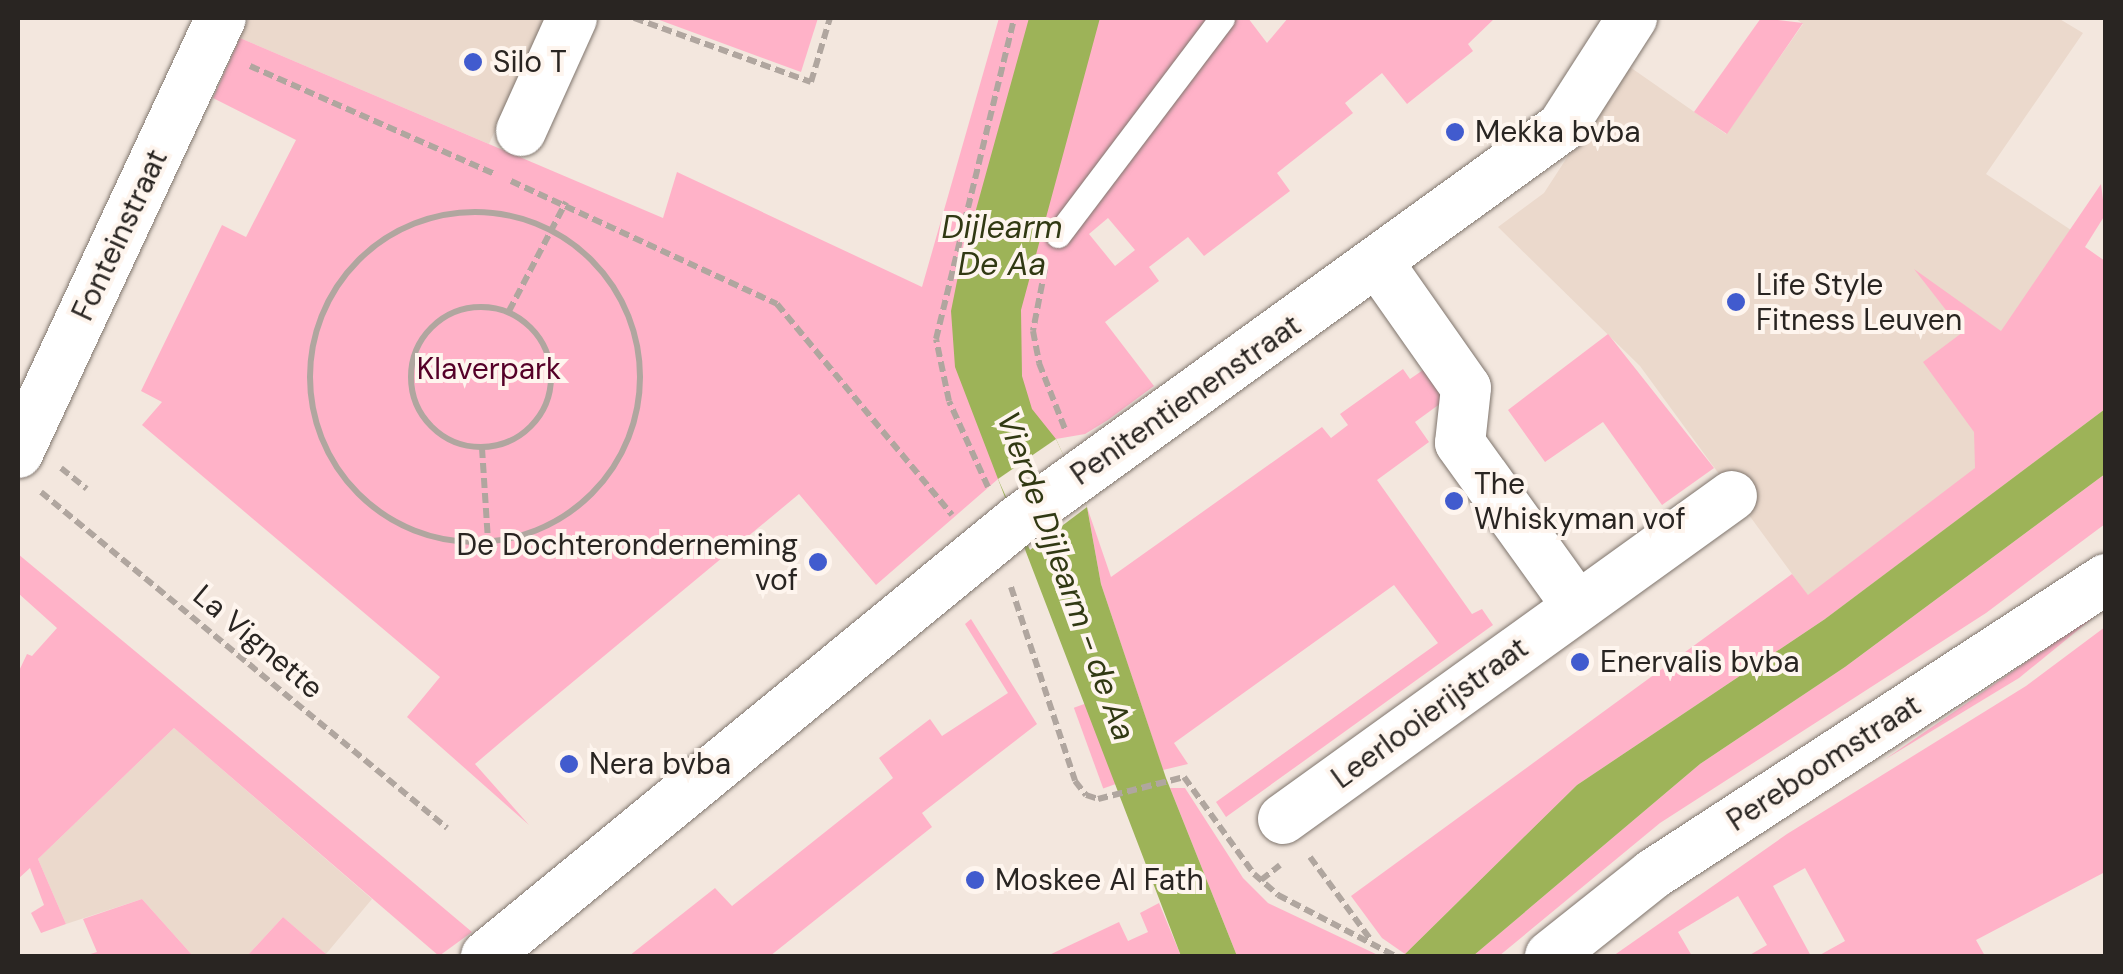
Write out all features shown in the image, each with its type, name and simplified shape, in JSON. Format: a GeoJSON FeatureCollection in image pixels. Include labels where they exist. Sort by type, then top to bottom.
{"type":"FeatureCollection","features":[{"type":"Feature","properties":{"kind":"street"},"geometry":{"type":"LineString","coordinates":[[521,131],[572,18]]}},
{"type":"Feature","properties":{"kind":"street","name":"Penitentienenstraat"},"geometry":{"type":"LineString","coordinates":[[486,956],[1003,506],[1081,474],[1379,264],[1562,127],[1632,18]]}},
{"type":"Feature","properties":{"kind":"street","name":"Fonteinstraat"},"geometry":{"type":"LineString","coordinates":[[29,472],[214,32]]}},
{"type":"Feature","properties":{"kind":"street"},"geometry":{"type":"LineString","coordinates":[[1379,264],[1466,388],[1460,443],[1577,606]]}},
{"type":"Feature","properties":{"kind":"street","name":"Leerlooierijstraat"},"geometry":{"type":"LineString","coordinates":[[1282,819],[1732,496]]}},
{"type":"Feature","properties":{"kind":"street","name":"Pereboomstraat"},"geometry":{"type":"LineString","coordinates":[[1550,956],[1653,874],[2106,579]]}},
{"type":"Feature","properties":{"kind":"lane"},"geometry":{"type":"LineString","coordinates":[[1058,235],[1222,18]]}},
{"type":"Feature","properties":{"kind":"path"},"geometry":{"type":"LineString","coordinates":[[634,18],[811,82],[830,18]]}},
{"type":"Feature","properties":{"kind":"path"},"geometry":{"type":"LineString","coordinates":[[1003,506],[949,401],[936,339],[1014,18]]}},
{"type":"Feature","properties":{"kind":"path"},"geometry":{"type":"LineString","coordinates":[[214,32],[777,304],[958,522]]}},
{"type":"Feature","properties":{"kind":"path"},"geometry":{"type":"LineString","coordinates":[[509,312],[566,202]]}},
{"type":"Feature","properties":{"kind":"path"},"geometry":{"type":"LineString","coordinates":[[474,212],[552,230],[580,248],[621,298],[634,328],[640,393],[634,425],[602,483],[551,524],[488,542],[456,541],[395,522],[346,481],[317,424],[310,392],[314,344],[329,298],[348,272],[397,231],[474,212]]}},
{"type":"Feature","properties":{"kind":"path"},"geometry":{"type":"LineString","coordinates":[[1058,235],[1035,303],[1034,330],[1054,403],[1081,474]]}},
{"type":"Feature","properties":{"kind":"path"},"geometry":{"type":"LineString","coordinates":[[460,309],[509,312],[544,344],[551,391],[526,432],[482,448],[435,432],[411,388],[412,363],[421,340],[460,309]]}},
{"type":"Feature","properties":{"kind":"path"},"geometry":{"type":"LineString","coordinates":[[482,448],[488,542]]}},
{"type":"Feature","properties":{"kind":"path","name":"La Vignette"},"geometry":{"type":"LineString","coordinates":[[29,472],[446,828]]}},
{"type":"Feature","properties":{"kind":"path"},"geometry":{"type":"LineString","coordinates":[[1011,587],[1074,781],[1098,799],[1166,778],[1192,783],[1278,896],[1372,941],[1394,956]]}},
{"type":"Feature","properties":{"kind":"path"},"geometry":{"type":"LineString","coordinates":[[1282,819],[1372,941]]}},
{"type":"Feature","properties":{"kind":"shaded area"},"geometry":{"type":"Polygon","coordinates":[[[249,18],[546,18],[489,144],[240,38],[249,18]]]}},
{"type":"Feature","properties":{"kind":"shaded area"},"geometry":{"type":"Polygon","coordinates":[[[1795,18],[2058,18],[2083,33],[1986,174],[2071,230],[1986,354],[2057,446],[1825,619],[1640,366],[1498,227],[1544,193],[1627,65],[1726,134],[1803,24],[1795,18]]]}},
{"type":"Feature","properties":{"kind":"shaded area"},"geometry":{"type":"Polygon","coordinates":[[[174,728],[372,899],[326,954],[283,917],[247,956],[193,956],[142,899],[66,924],[38,859],[174,728]]]}},
{"type":"Feature","properties":{"kind":"green space"},"geometry":{"type":"Polygon","coordinates":[[[654,18],[818,18],[801,72],[654,18]]]}},
{"type":"Feature","properties":{"kind":"green space","name":"Klaverpark"},"geometry":{"type":"Polygon","coordinates":[[[999,18],[1248,18],[1267,43],[1288,18],[1495,18],[1468,44],[1473,51],[1407,104],[1382,73],[1345,103],[1353,113],[1277,173],[1290,191],[1204,256],[1188,237],[1149,267],[1159,281],[1105,322],[1154,386],[1108,420],[1085,434],[1056,439],[998,479],[876,585],[799,494],[521,725],[475,764],[529,825],[407,717],[440,677],[142,425],[162,402],[141,391],[222,225],[246,237],[296,140],[213,98],[240,38],[663,218],[677,172],[922,287],[999,18]],[[1108,218],[1089,234],[1115,266],[1135,250],[1108,218]]]}},
{"type":"Feature","properties":{"kind":"green space"},"geometry":{"type":"Polygon","coordinates":[[[1761,18],[1803,23],[1727,134],[1694,112],[1761,18]]]}},
{"type":"Feature","properties":{"kind":"green space"},"geometry":{"type":"Polygon","coordinates":[[[2101,184],[2105,215],[2085,247],[2105,261],[2105,409],[1825,619],[1577,785],[1405,954],[1382,938],[1351,896],[1792,574],[1808,595],[1975,468],[1974,432],[1923,362],[1963,332],[1914,269],[2001,331],[2101,184]]]}},
{"type":"Feature","properties":{"kind":"green space"},"geometry":{"type":"Polygon","coordinates":[[[1608,334],[1714,468],[1662,505],[1603,422],[1545,462],[1508,410],[1608,334]]]}},
{"type":"Feature","properties":{"kind":"green space"},"geometry":{"type":"Polygon","coordinates":[[[1426,368],[1448,398],[1415,422],[1429,442],[1377,480],[1472,614],[1482,609],[1493,625],[1226,817],[1216,802],[1438,643],[1394,585],[1174,743],[1188,764],[1163,770],[1101,584],[1087,507],[1111,577],[1322,427],[1331,438],[1348,425],[1340,414],[1403,369],[1410,379],[1426,368]]]}},
{"type":"Feature","properties":{"kind":"green space"},"geometry":{"type":"Polygon","coordinates":[[[2105,474],[2105,524],[1986,613],[1660,823],[1499,956],[1473,956],[1700,764],[1845,667],[2105,474]]]}},
{"type":"Feature","properties":{"kind":"green space"},"geometry":{"type":"Polygon","coordinates":[[[18,554],[472,932],[439,956],[174,728],[38,859],[66,924],[41,933],[31,913],[44,905],[30,868],[18,879],[18,673],[27,654],[32,656],[57,628],[18,593],[18,554]]]}},
{"type":"Feature","properties":{"kind":"green space"},"geometry":{"type":"Polygon","coordinates":[[[2105,608],[2019,678],[1884,760],[2105,608]]]}},
{"type":"Feature","properties":{"kind":"green space"},"geometry":{"type":"Polygon","coordinates":[[[971,619],[1037,724],[922,813],[932,827],[770,956],[629,956],[715,888],[732,906],[893,778],[879,758],[930,719],[942,736],[1008,693],[965,624],[971,619]]]}},
{"type":"Feature","properties":{"kind":"green space"},"geometry":{"type":"Polygon","coordinates":[[[2105,627],[2105,872],[1976,940],[1985,956],[1818,956],[1845,941],[1805,868],[1773,886],[1811,956],[1748,956],[1767,945],[1738,896],[1678,932],[1692,956],[1613,956],[1787,834],[2026,686],[2105,627]]]}},
{"type":"Feature","properties":{"kind":"green space"},"geometry":{"type":"Polygon","coordinates":[[[1087,703],[1116,784],[1103,789],[1074,708],[1087,703]]]}},
{"type":"Feature","properties":{"kind":"green space"},"geometry":{"type":"Polygon","coordinates":[[[1170,788],[1185,788],[1243,878],[1268,903],[1380,956],[1237,956],[1170,788]]]}},
{"type":"Feature","properties":{"kind":"green space"},"geometry":{"type":"Polygon","coordinates":[[[142,899],[193,956],[84,956],[97,952],[83,919],[142,899]]]}},
{"type":"Feature","properties":{"kind":"green space"},"geometry":{"type":"Polygon","coordinates":[[[1159,903],[1181,956],[1047,956],[1119,922],[1128,941],[1148,932],[1140,913],[1159,903]]]}},
{"type":"Feature","properties":{"kind":"green space"},"geometry":{"type":"Polygon","coordinates":[[[283,917],[326,954],[328,956],[247,956],[283,917]]]}},
{"type":"Feature","properties":{"kind":"water"},"geometry":{"type":"Polygon","coordinates":[[[1029,18],[1100,18],[1021,310],[1022,376],[1032,409],[1056,439],[1087,507],[1101,584],[1166,778],[1237,956],[1181,956],[955,367],[951,311],[959,271],[1029,18]]]}},
{"type":"Feature","properties":{"kind":"water"},"geometry":{"type":"Polygon","coordinates":[[[2105,409],[2105,474],[1845,667],[1700,764],[1473,956],[1403,956],[1577,785],[1825,619],[2105,409]]]}},
{"type":"Feature","properties":{"kind":"pier"},"geometry":{"type":"Polygon","coordinates":[[[1056,439],[1087,507],[1030,550],[998,479],[1056,439]]]}},
{"type":"Feature","properties":{"kind":"place","name":"Silo T"},"geometry":{"type":"Point","coordinates":[473,62]}},
{"type":"Feature","properties":{"kind":"place","name":"Mekka bvba"},"geometry":{"type":"Point","coordinates":[1455,132]}},
{"type":"Feature","properties":{"kind":"place","name":"Life Style Fitness Leuven"},"geometry":{"type":"Point","coordinates":[1736,302]}},
{"type":"Feature","properties":{"kind":"place","name":"The Whiskyman vof"},"geometry":{"type":"Point","coordinates":[1454,501]}},
{"type":"Feature","properties":{"kind":"place","name":"De Dochteronderneming vof"},"geometry":{"type":"Point","coordinates":[818,562]}},
{"type":"Feature","properties":{"kind":"place","name":"Enervalis bvba"},"geometry":{"type":"Point","coordinates":[1580,662]}},
{"type":"Feature","properties":{"kind":"place","name":"Nera bvba"},"geometry":{"type":"Point","coordinates":[569,764]}},
{"type":"Feature","properties":{"kind":"place","name":"Moskee Al Fath"},"geometry":{"type":"Point","coordinates":[975,880]}},
{"type":"Feature","properties":{"kind":"water label","name":"Dijlearm De Aa"},"geometry":{"type":"Point","coordinates":[1002,246]}},
{"type":"Feature","properties":{"kind":"water label","name":"Vierde Dijlearm - de Aa"},"geometry":{"type":"Point","coordinates":[1066,576]}}]}
